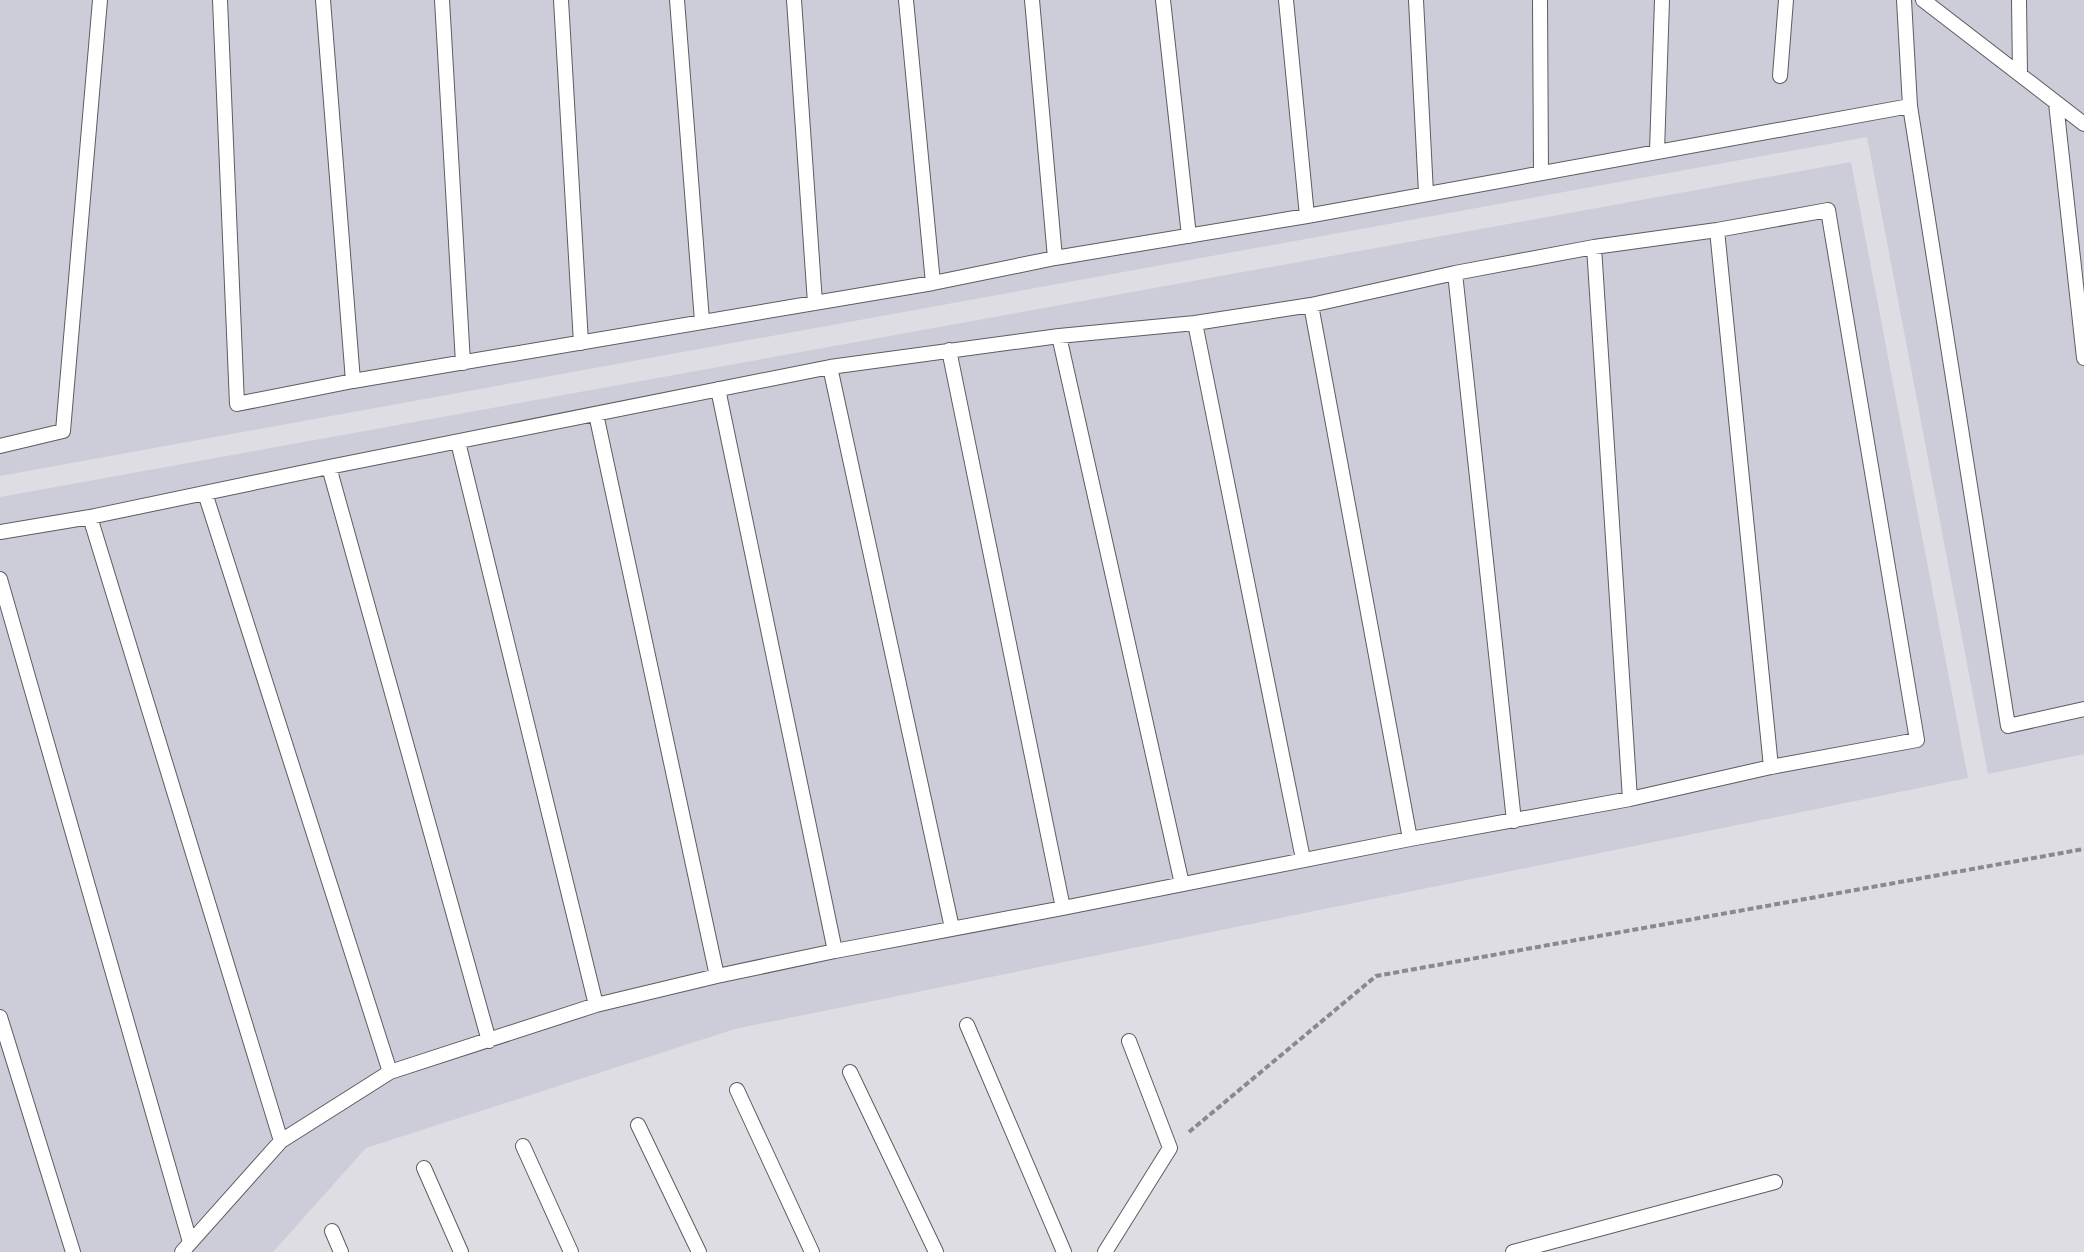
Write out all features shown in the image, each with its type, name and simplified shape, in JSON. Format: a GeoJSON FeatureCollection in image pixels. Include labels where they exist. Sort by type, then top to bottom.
{"type":"FeatureCollection","features":[{"type":"Feature","properties":{"kind":"lane"},"geometry":{"type":"LineString","coordinates":[[0,446],[63,431],[100,0]]}},
{"type":"Feature","properties":{"kind":"lane"},"geometry":{"type":"LineString","coordinates":[[220,0],[237,404],[352,381],[933,283],[1055,258],[1307,216],[1657,150],[1910,106]]}},
{"type":"Feature","properties":{"kind":"lane"},"geometry":{"type":"LineString","coordinates":[[323,0],[352,381]]}},
{"type":"Feature","properties":{"kind":"lane"},"geometry":{"type":"LineString","coordinates":[[442,0],[463,363]]}},
{"type":"Feature","properties":{"kind":"lane"},"geometry":{"type":"LineString","coordinates":[[561,0],[581,343]]}},
{"type":"Feature","properties":{"kind":"lane"},"geometry":{"type":"LineString","coordinates":[[677,0],[702,321]]}},
{"type":"Feature","properties":{"kind":"lane"},"geometry":{"type":"LineString","coordinates":[[794,0],[815,303]]}},
{"type":"Feature","properties":{"kind":"lane"},"geometry":{"type":"LineString","coordinates":[[906,0],[933,283]]}},
{"type":"Feature","properties":{"kind":"lane"},"geometry":{"type":"LineString","coordinates":[[1032,0],[1055,258]]}},
{"type":"Feature","properties":{"kind":"lane"},"geometry":{"type":"LineString","coordinates":[[1163,0],[1189,236]]}},
{"type":"Feature","properties":{"kind":"lane"},"geometry":{"type":"LineString","coordinates":[[1286,0],[1307,216]]}},
{"type":"Feature","properties":{"kind":"lane"},"geometry":{"type":"LineString","coordinates":[[1416,0],[1426,193]]}},
{"type":"Feature","properties":{"kind":"lane"},"geometry":{"type":"LineString","coordinates":[[1540,0],[1541,173]]}},
{"type":"Feature","properties":{"kind":"lane"},"geometry":{"type":"LineString","coordinates":[[1657,150],[1662,0]]}},
{"type":"Feature","properties":{"kind":"lane"},"geometry":{"type":"LineString","coordinates":[[1780,76],[1786,0]]}},
{"type":"Feature","properties":{"kind":"lane"},"geometry":{"type":"LineString","coordinates":[[1904,0],[1910,106],[2008,726],[2084,709]]}},
{"type":"Feature","properties":{"kind":"lane"},"geometry":{"type":"LineString","coordinates":[[1923,0],[2084,124]]}},
{"type":"Feature","properties":{"kind":"lane"},"geometry":{"type":"LineString","coordinates":[[2019,0],[2020,74]]}},
{"type":"Feature","properties":{"kind":"lane"},"geometry":{"type":"LineString","coordinates":[[2056,104],[2084,358]]}},
{"type":"Feature","properties":{"kind":"lane"},"geometry":{"type":"LineString","coordinates":[[0,532],[90,517],[830,367],[1059,336],[1195,323],[1311,305],[1455,273],[1594,247],[1717,230],[1828,210],[1917,740],[1771,767],[1630,799],[1303,859],[836,951],[717,975],[596,1005],[390,1072],[280,1141],[186,1247]]}},
{"type":"Feature","properties":{"kind":"lane"},"geometry":{"type":"LineString","coordinates":[[1717,230],[1771,767]]}},
{"type":"Feature","properties":{"kind":"lane"},"geometry":{"type":"LineString","coordinates":[[1594,247],[1630,799]]}},
{"type":"Feature","properties":{"kind":"lane"},"geometry":{"type":"LineString","coordinates":[[1455,273],[1514,821]]}},
{"type":"Feature","properties":{"kind":"lane"},"geometry":{"type":"LineString","coordinates":[[1311,305],[1410,839]]}},
{"type":"Feature","properties":{"kind":"lane"},"geometry":{"type":"LineString","coordinates":[[1195,323],[1303,859]]}},
{"type":"Feature","properties":{"kind":"lane"},"geometry":{"type":"LineString","coordinates":[[1059,336],[1182,884]]}},
{"type":"Feature","properties":{"kind":"lane"},"geometry":{"type":"LineString","coordinates":[[949,350],[1063,908]]}},
{"type":"Feature","properties":{"kind":"lane"},"geometry":{"type":"LineString","coordinates":[[830,367],[952,928]]}},
{"type":"Feature","properties":{"kind":"lane"},"geometry":{"type":"LineString","coordinates":[[718,389],[836,951]]}},
{"type":"Feature","properties":{"kind":"lane"},"geometry":{"type":"LineString","coordinates":[[596,414],[717,975]]}},
{"type":"Feature","properties":{"kind":"lane"},"geometry":{"type":"LineString","coordinates":[[458,442],[596,1005]]}},
{"type":"Feature","properties":{"kind":"lane"},"geometry":{"type":"LineString","coordinates":[[329,467],[489,1041]]}},
{"type":"Feature","properties":{"kind":"lane"},"geometry":{"type":"LineString","coordinates":[[205,493],[390,1072]]}},
{"type":"Feature","properties":{"kind":"lane"},"geometry":{"type":"LineString","coordinates":[[90,517],[280,1141]]}},
{"type":"Feature","properties":{"kind":"lane"},"geometry":{"type":"LineString","coordinates":[[0,579],[186,1247]]}},
{"type":"Feature","properties":{"kind":"lane"},"geometry":{"type":"LineString","coordinates":[[0,1017],[73,1252]]}},
{"type":"Feature","properties":{"kind":"lane"},"geometry":{"type":"LineString","coordinates":[[967,1025],[1064,1252]]}},
{"type":"Feature","properties":{"kind":"lane"},"geometry":{"type":"LineString","coordinates":[[1105,1252],[1170,1148],[1129,1041]]}},
{"type":"Feature","properties":{"kind":"lane"},"geometry":{"type":"LineString","coordinates":[[850,1072],[936,1252]]}},
{"type":"Feature","properties":{"kind":"lane"},"geometry":{"type":"LineString","coordinates":[[737,1089],[812,1252]]}},
{"type":"Feature","properties":{"kind":"lane"},"geometry":{"type":"LineString","coordinates":[[638,1125],[699,1252]]}},
{"type":"Feature","properties":{"kind":"lane"},"geometry":{"type":"LineString","coordinates":[[523,1146],[571,1252]]}},
{"type":"Feature","properties":{"kind":"lane"},"geometry":{"type":"LineString","coordinates":[[424,1168],[461,1252]]}},
{"type":"Feature","properties":{"kind":"lane"},"geometry":{"type":"LineString","coordinates":[[1513,1252],[1775,1182]]}},
{"type":"Feature","properties":{"kind":"lane"},"geometry":{"type":"LineString","coordinates":[[332,1231],[341,1252]]}},
{"type":"Feature","properties":{"kind":"path"},"geometry":{"type":"LineString","coordinates":[[1170,1148],[1376,975],[2084,849]]}},
{"type":"Feature","properties":{"kind":"shaded area"},"geometry":{"type":"Polygon","coordinates":[[[0,0],[2084,0],[2084,754],[1988,774],[1867,137],[0,476],[0,0]]]}},
{"type":"Feature","properties":{"kind":"shaded area"},"geometry":{"type":"Polygon","coordinates":[[[1851,162],[1968,778],[735,1029],[366,1148],[273,1252],[0,1252],[0,497],[1851,162]]]}}]}
